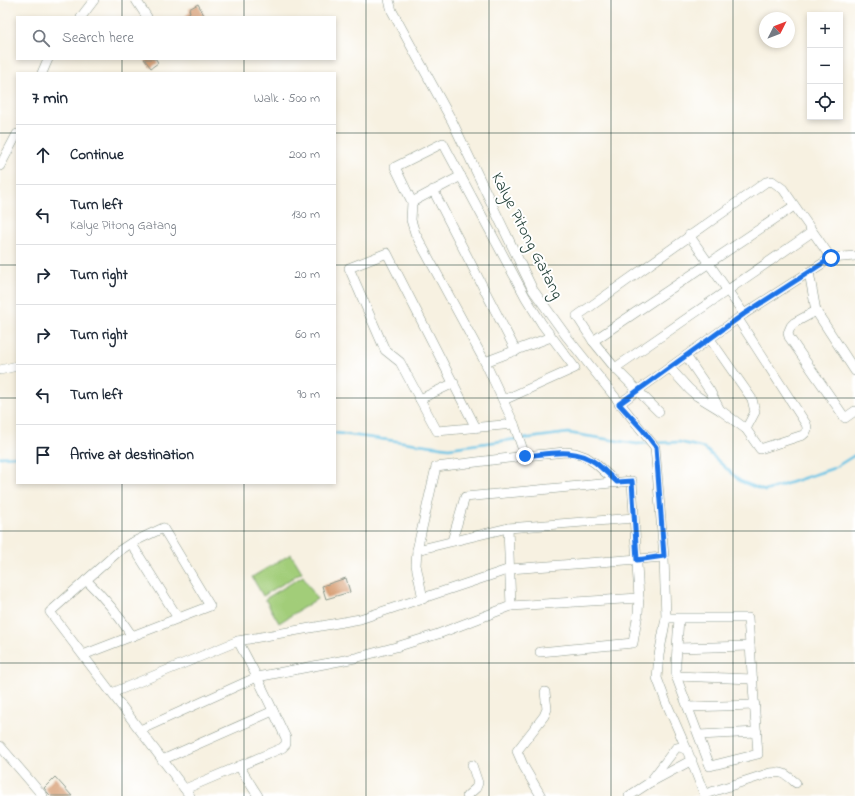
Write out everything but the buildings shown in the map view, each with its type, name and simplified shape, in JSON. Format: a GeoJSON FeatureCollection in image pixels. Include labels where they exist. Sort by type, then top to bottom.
{"type":"FeatureCollection","features":[{"type":"Feature","properties":{"kind":"street"},"geometry":{"type":"LineString","coordinates":[[82,16],[94,0]]}},
{"type":"Feature","properties":{"kind":"street"},"geometry":{"type":"LineString","coordinates":[[136,0],[146,16]]}},
{"type":"Feature","properties":{"kind":"street","name":"Kalye Pitong Gatang"},"geometry":{"type":"LineString","coordinates":[[389,0],[392,11],[452,121],[533,290],[619,404],[656,447],[664,556],[666,618],[659,655],[658,678],[666,702],[692,760],[705,795]]}},
{"type":"Feature","properties":{"kind":"street"},"geometry":{"type":"LineString","coordinates":[[42,72],[48,60]]}},
{"type":"Feature","properties":{"kind":"street"},"geometry":{"type":"LineString","coordinates":[[0,166],[16,136]]}},
{"type":"Feature","properties":{"kind":"street"},"geometry":{"type":"LineString","coordinates":[[504,400],[575,368],[551,337],[526,298],[443,143],[395,167],[412,202],[411,220],[415,233],[504,400],[519,435],[525,456]]}},
{"type":"Feature","properties":{"kind":"street"},"geometry":{"type":"LineString","coordinates":[[412,202],[461,176]]}},
{"type":"Feature","properties":{"kind":"street"},"geometry":{"type":"LineString","coordinates":[[659,412],[615,368],[593,341],[577,316],[689,235],[766,182],[772,181],[783,189],[831,258]]}},
{"type":"Feature","properties":{"kind":"street"},"geometry":{"type":"LineString","coordinates":[[433,190],[516,351]]}},
{"type":"Feature","properties":{"kind":"street"},"geometry":{"type":"LineString","coordinates":[[593,341],[794,206]]}},
{"type":"Feature","properties":{"kind":"street"},"geometry":{"type":"LineString","coordinates":[[615,368],[812,232]]}},
{"type":"Feature","properties":{"kind":"street"},"geometry":{"type":"LineString","coordinates":[[670,368],[697,396],[720,410],[746,429],[760,449],[799,437],[806,432],[806,424],[741,317],[728,290],[689,235]]}},
{"type":"Feature","properties":{"kind":"street"},"geometry":{"type":"LineString","coordinates":[[476,428],[387,253],[349,268],[385,350],[400,362],[437,431],[476,428],[514,424]]}},
{"type":"Feature","properties":{"kind":"street"},"geometry":{"type":"LineString","coordinates":[[619,404],[741,317],[831,258],[855,256]]}},
{"type":"Feature","properties":{"kind":"street"},"geometry":{"type":"LineString","coordinates":[[809,272],[816,311],[855,371]]}},
{"type":"Feature","properties":{"kind":"street"},"geometry":{"type":"LineString","coordinates":[[816,311],[791,326],[788,333],[789,337],[845,418],[855,411]]}},
{"type":"Feature","properties":{"kind":"street"},"geometry":{"type":"LineString","coordinates":[[485,362],[551,337]]}},
{"type":"Feature","properties":{"kind":"street"},"geometry":{"type":"LineString","coordinates":[[710,339],[752,399],[755,412],[746,429]]}},
{"type":"Feature","properties":{"kind":"street"},"geometry":{"type":"LineString","coordinates":[[686,356],[710,391],[720,410]]}},
{"type":"Feature","properties":{"kind":"street"},"geometry":{"type":"LineString","coordinates":[[0,370],[16,366]]}},
{"type":"Feature","properties":{"kind":"street"},"geometry":{"type":"LineString","coordinates":[[420,399],[454,383]]}},
{"type":"Feature","properties":{"kind":"street"},"geometry":{"type":"LineString","coordinates":[[423,599],[416,565],[417,550],[436,467],[565,452],[575,453],[586,457],[596,463],[617,482]]}},
{"type":"Feature","properties":{"kind":"street"},"geometry":{"type":"LineString","coordinates":[[452,541],[465,497],[632,481],[638,598],[638,613],[633,643],[540,652]]}},
{"type":"Feature","properties":{"kind":"street"},"geometry":{"type":"LineString","coordinates":[[417,550],[508,528],[634,518]]}},
{"type":"Feature","properties":{"kind":"street"},"geometry":{"type":"LineString","coordinates":[[83,656],[210,606],[163,528],[131,543],[108,560],[50,612],[83,656],[112,692],[188,793],[239,766],[284,746],[286,741],[286,738],[257,677],[238,641]]}},
{"type":"Feature","properties":{"kind":"street"},"geometry":{"type":"LineString","coordinates":[[508,528],[511,606]]}},
{"type":"Feature","properties":{"kind":"street"},"geometry":{"type":"LineString","coordinates":[[131,543],[178,618]]}},
{"type":"Feature","properties":{"kind":"street"},"geometry":{"type":"LineString","coordinates":[[112,692],[238,641],[360,619],[510,569],[637,560],[664,556]]}},
{"type":"Feature","properties":{"kind":"street"},"geometry":{"type":"LineString","coordinates":[[86,580],[102,595],[119,615],[132,636]]}},
{"type":"Feature","properties":{"kind":"street"},"geometry":{"type":"LineString","coordinates":[[140,730],[257,677],[355,658],[396,647],[438,634],[511,606],[638,598]]}},
{"type":"Feature","properties":{"kind":"street"},"geometry":{"type":"LineString","coordinates":[[666,618],[679,618],[748,618],[758,754],[710,766],[676,676],[679,618]]}},
{"type":"Feature","properties":{"kind":"street"},"geometry":{"type":"LineString","coordinates":[[677,648],[750,646]]}},
{"type":"Feature","properties":{"kind":"street"},"geometry":{"type":"LineString","coordinates":[[676,676],[753,679]]}},
{"type":"Feature","properties":{"kind":"street"},"geometry":{"type":"LineString","coordinates":[[541,796],[524,767],[517,751],[544,716],[547,709],[545,692]]}},
{"type":"Feature","properties":{"kind":"street"},"geometry":{"type":"LineString","coordinates":[[688,706],[755,705]]}},
{"type":"Feature","properties":{"kind":"street"},"geometry":{"type":"LineString","coordinates":[[162,760],[273,711]]}},
{"type":"Feature","properties":{"kind":"street"},"geometry":{"type":"LineString","coordinates":[[699,735],[757,732]]}},
{"type":"Feature","properties":{"kind":"street"},"geometry":{"type":"LineString","coordinates":[[0,746],[43,796]]}},
{"type":"Feature","properties":{"kind":"street"},"geometry":{"type":"LineString","coordinates":[[649,784],[676,748],[680,747],[687,750]]}},
{"type":"Feature","properties":{"kind":"street"},"geometry":{"type":"LineString","coordinates":[[630,796],[692,760]]}},
{"type":"Feature","properties":{"kind":"street"},"geometry":{"type":"LineString","coordinates":[[467,796],[476,788],[478,783],[472,765]]}},
{"type":"Feature","properties":{"kind":"street"},"geometry":{"type":"LineString","coordinates":[[239,766],[258,796]]}},
{"type":"Feature","properties":{"kind":"street"},"geometry":{"type":"LineString","coordinates":[[705,795],[770,773],[779,772],[787,775],[796,783]]}},
{"type":"Feature","properties":{"kind":"green space"},"geometry":{"type":"Polygon","coordinates":[[[291,554],[302,572],[263,596],[252,577],[291,554]]]}},
{"type":"Feature","properties":{"kind":"green space"},"geometry":{"type":"Polygon","coordinates":[[[303,576],[317,599],[279,623],[265,599],[303,576]]]}},
{"type":"Feature","properties":{"kind":"waterway"},"geometry":{"type":"LineString","coordinates":[[336,433],[449,448],[517,439]]}},
{"type":"Feature","properties":{"kind":"waterway"},"geometry":{"type":"LineString","coordinates":[[522,439],[568,433],[637,444],[648,443]]}},
{"type":"Feature","properties":{"kind":"waterway"},"geometry":{"type":"LineString","coordinates":[[655,443],[679,442],[704,448],[740,481],[765,491],[834,468],[855,455]]}},
{"type":"Feature","properties":{"kind":"waterway"},"geometry":{"type":"LineString","coordinates":[[0,457],[16,456]]}},
{"type":"Feature","properties":{"kind":"route"},"geometry":{"type":"LineString","coordinates":[[525,456],[565,452],[575,453],[596,463],[617,482],[632,481],[637,560],[664,556],[656,447],[619,404],[744,314],[831,258]]}}]}
